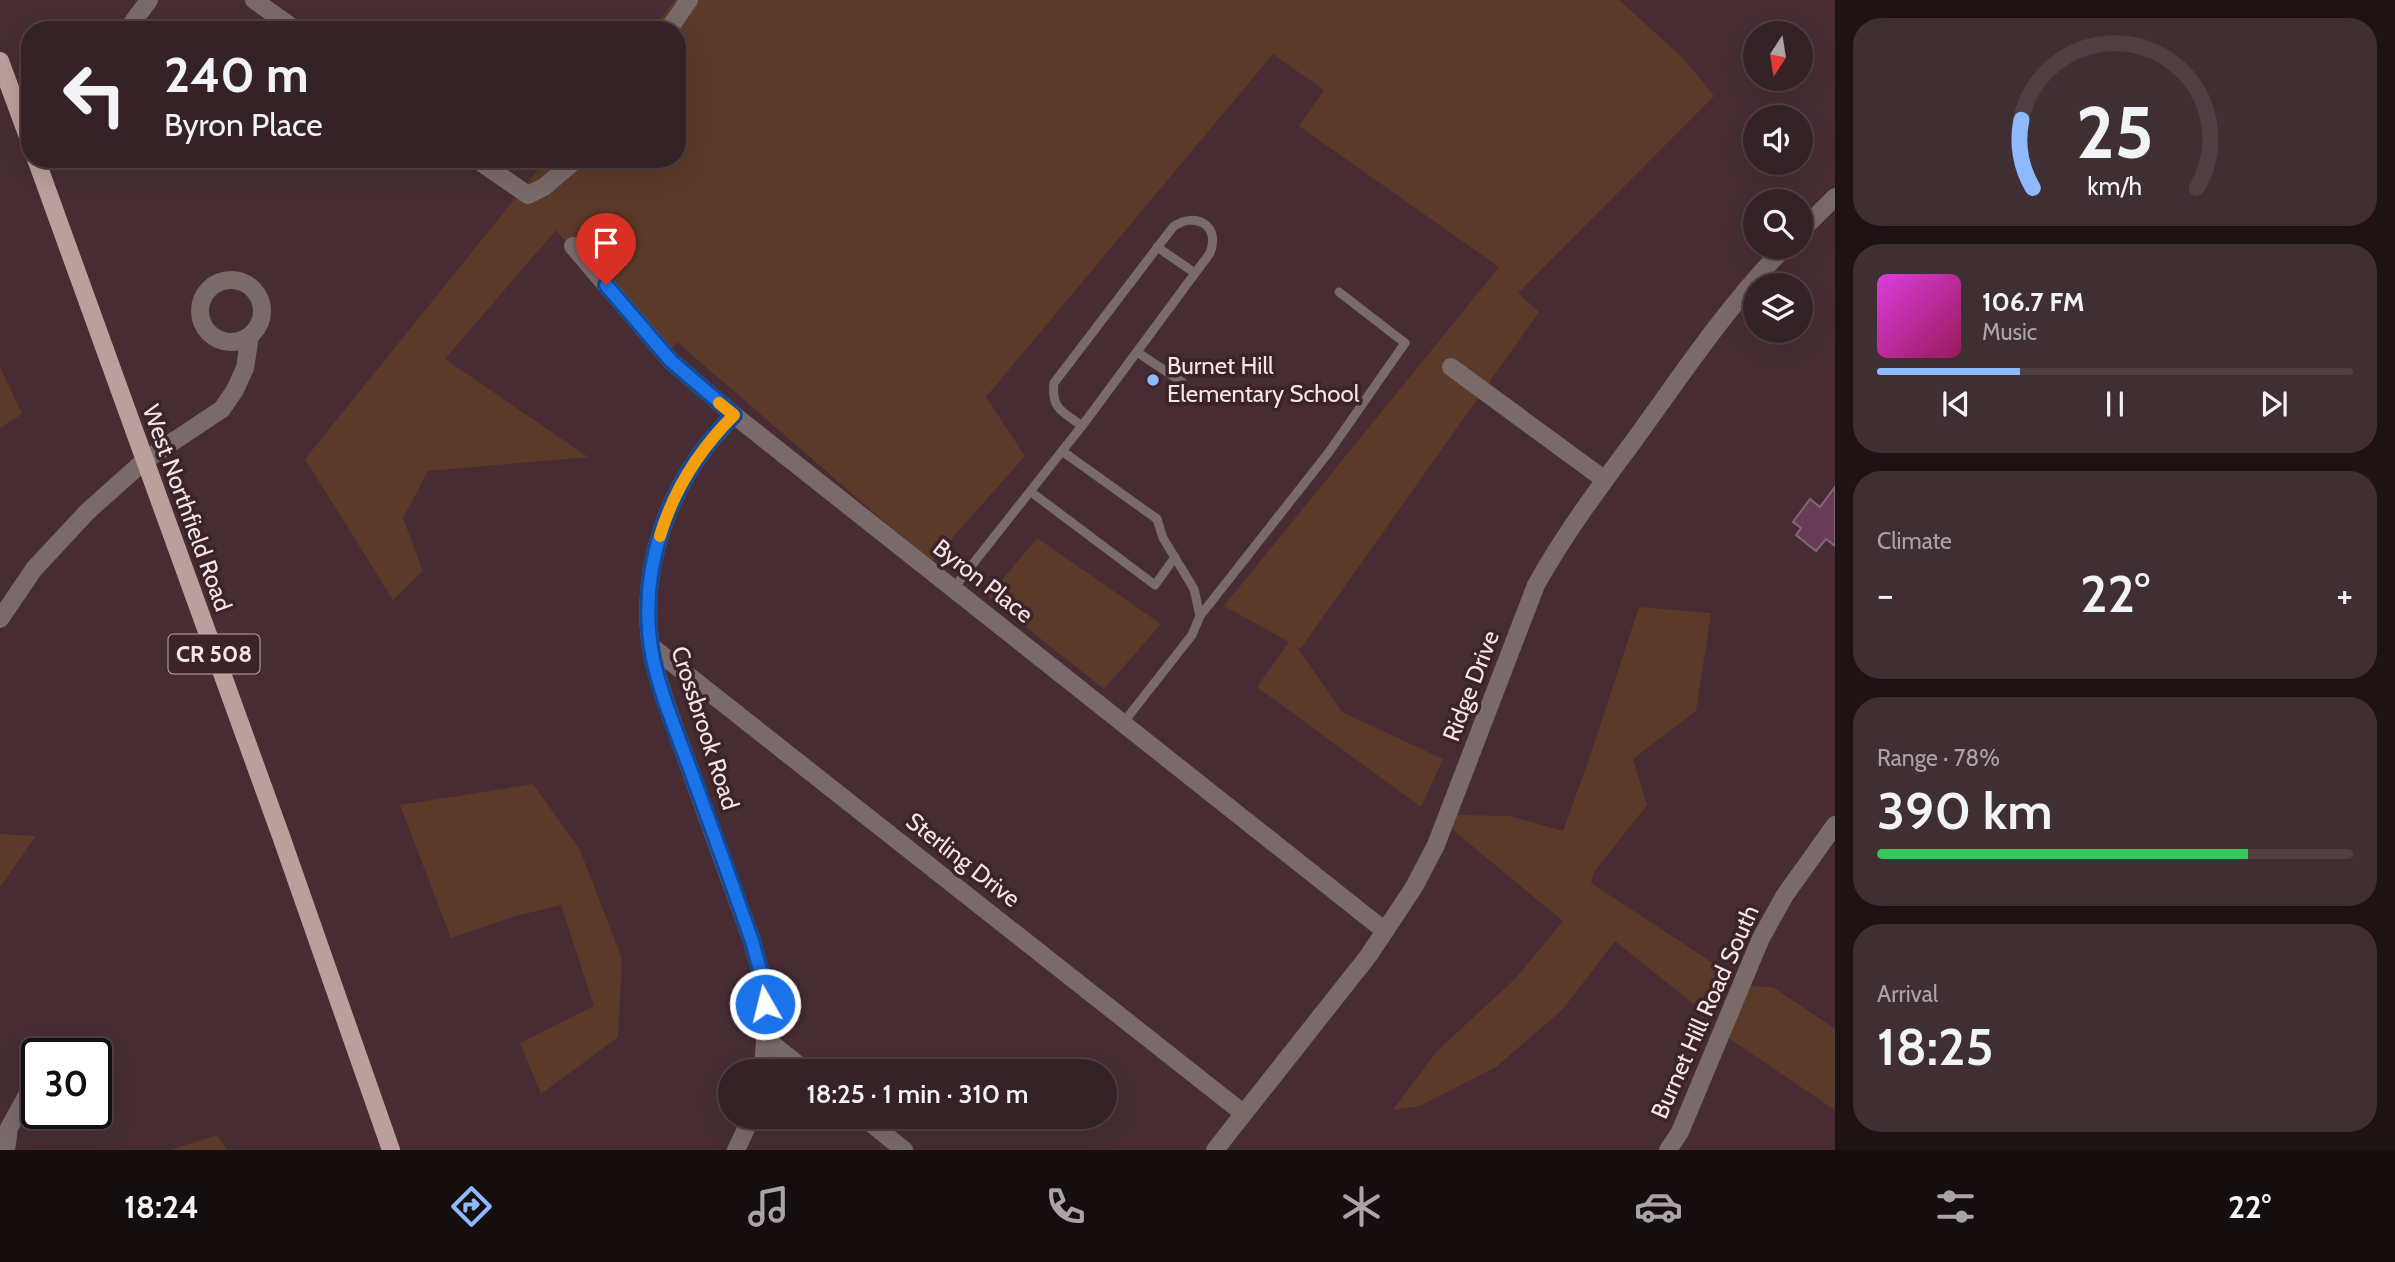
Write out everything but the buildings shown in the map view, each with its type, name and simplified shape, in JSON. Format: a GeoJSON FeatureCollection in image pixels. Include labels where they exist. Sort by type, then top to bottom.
{"type":"FeatureCollection","features":[{"type":"Feature","properties":{"kind":"main road"},"geometry":{"type":"LineString","coordinates":[[0,61],[21,118]]}},
{"type":"Feature","properties":{"kind":"main road","name":"West Northfield Road"},"geometry":{"type":"LineString","coordinates":[[39,168],[282,839],[391,1150]]}},
{"type":"Feature","properties":{"kind":"street"},"geometry":{"type":"LineString","coordinates":[[134,21],[149,0]]}},
{"type":"Feature","properties":{"kind":"street"},"geometry":{"type":"LineString","coordinates":[[254,0],[283,21]]}},
{"type":"Feature","properties":{"kind":"street"},"geometry":{"type":"LineString","coordinates":[[674,21],[689,0]]}},
{"type":"Feature","properties":{"kind":"street"},"geometry":{"type":"LineString","coordinates":[[489,168],[528,195],[544,187],[566,168]]}},
{"type":"Feature","properties":{"kind":"street"},"geometry":{"type":"LineString","coordinates":[[1813,219],[1835,197]]}},
{"type":"Feature","properties":{"kind":"street","name":"Byron Place"},"geometry":{"type":"LineString","coordinates":[[573,246],[671,361],[734,415],[1385,931]]}},
{"type":"Feature","properties":{"kind":"street","name":"Ridge Drive"},"geometry":{"type":"LineString","coordinates":[[1215,1150],[1369,955],[1414,887],[1436,845],[1536,585],[1555,550],[1756,276],[1773,259]]}},
{"type":"Feature","properties":{"kind":"street"},"geometry":{"type":"LineString","coordinates":[[0,619],[34,569],[87,512],[144,461],[222,410],[245,368],[250,336]]}},
{"type":"Feature","properties":{"kind":"street"},"geometry":{"type":"LineString","coordinates":[[1451,367],[1605,480]]}},
{"type":"Feature","properties":{"kind":"street","name":"Crossbrook Road"},"geometry":{"type":"LineString","coordinates":[[734,415],[706,446],[690,469],[665,519],[652,573],[649,600],[652,647],[659,683],[752,941],[764,984],[764,1059]]}},
{"type":"Feature","properties":{"kind":"street","name":"Sterling Drive"},"geometry":{"type":"LineString","coordinates":[[652,647],[1243,1112]]}},
{"type":"Feature","properties":{"kind":"street","name":"Burnet Hill Road South"},"geometry":{"type":"LineString","coordinates":[[1668,1150],[1680,1132],[1761,938],[1785,895],[1835,825]]}},
{"type":"Feature","properties":{"kind":"street"},"geometry":{"type":"LineString","coordinates":[[765,1038],[791,1059]]}},
{"type":"Feature","properties":{"kind":"street"},"geometry":{"type":"LineString","coordinates":[[6,1150],[9,1128],[21,1106]]}},
{"type":"Feature","properties":{"kind":"street"},"geometry":{"type":"LineString","coordinates":[[736,1150],[746,1129]]}},
{"type":"Feature","properties":{"kind":"street"},"geometry":{"type":"LineString","coordinates":[[878,1129],[904,1150]]}},
{"type":"Feature","properties":{"kind":"lane"},"geometry":{"type":"LineString","coordinates":[[953,589],[1082,426],[1195,274],[1212,246],[1211,232],[1207,226],[1193,219],[1173,227],[1054,383],[1056,407],[1082,426]]}},
{"type":"Feature","properties":{"kind":"lane"},"geometry":{"type":"LineString","coordinates":[[1157,247],[1195,274]]}},
{"type":"Feature","properties":{"kind":"lane"},"geometry":{"type":"LineString","coordinates":[[1123,723],[1192,635],[1200,616],[1329,452],[1405,343],[1339,292]]}},
{"type":"Feature","properties":{"kind":"lane"},"geometry":{"type":"LineString","coordinates":[[1137,352],[1182,383]]}},
{"type":"Feature","properties":{"kind":"lane"},"geometry":{"type":"LineString","coordinates":[[1062,451],[1157,519],[1163,538],[1194,589],[1200,616]]}},
{"type":"Feature","properties":{"kind":"lane"},"geometry":{"type":"LineString","coordinates":[[1031,492],[1155,584],[1175,557]]}},
{"type":"Feature","properties":{"kind":"shaded area"},"geometry":{"type":"Polygon","coordinates":[[[675,0],[1619,0],[1684,59],[1714,96],[1518,293],[1539,312],[1301,648],[1297,647],[1342,712],[1443,759],[1421,807],[1257,687],[1289,642],[1224,606],[1499,267],[1299,126],[1324,90],[1273,54],[986,397],[1025,456],[931,562],[677,342],[660,362],[556,230],[445,359],[588,457],[428,471],[403,518],[423,571],[393,600],[305,459],[540,168],[686,168],[686,21],[658,21],[675,0]]]}},
{"type":"Feature","properties":{"kind":"shaded area"},"geometry":{"type":"Polygon","coordinates":[[[0,367],[22,414],[0,428],[0,367]]]}},
{"type":"Feature","properties":{"kind":"shaded area"},"geometry":{"type":"Polygon","coordinates":[[[1037,538],[1161,624],[1104,689],[988,597],[1037,538]]]}},
{"type":"Feature","properties":{"kind":"shaded area"},"geometry":{"type":"Polygon","coordinates":[[[1639,607],[1711,613],[1696,711],[1633,759],[1647,805],[1594,872],[1591,883],[1719,967],[1700,1009],[1615,941],[1563,1009],[1496,1067],[1420,1106],[1393,1110],[1437,1051],[1516,978],[1563,921],[1453,830],[1454,815],[1510,816],[1563,831],[1639,607]]]}},
{"type":"Feature","properties":{"kind":"shaded area"},"geometry":{"type":"Polygon","coordinates":[[[533,784],[580,850],[622,959],[618,1037],[541,1094],[520,1043],[594,1006],[561,905],[512,917],[451,938],[400,805],[533,784]]]}},
{"type":"Feature","properties":{"kind":"shaded area"},"geometry":{"type":"Polygon","coordinates":[[[0,834],[36,836],[0,887],[0,834]]]}},
{"type":"Feature","properties":{"kind":"shaded area"},"geometry":{"type":"Polygon","coordinates":[[[1747,986],[1773,987],[1835,1029],[1835,1110],[1724,1035],[1747,986]]]}},
{"type":"Feature","properties":{"kind":"shaded area"},"geometry":{"type":"Polygon","coordinates":[[[217,1135],[227,1150],[171,1150],[217,1135]]]}},
{"type":"Feature","properties":{"kind":"slow traffic"},"geometry":{"type":"LineString","coordinates":[[660,536],[676,494],[690,469],[706,446],[734,415],[719,403]]}},
{"type":"Feature","properties":{"kind":"place","name":"Burnet Hill Elementary School"},"geometry":{"type":"Point","coordinates":[1153,380]}},
{"type":"Feature","properties":{"kind":"route"},"geometry":{"type":"LineString","coordinates":[[606,285],[671,361],[734,415],[706,446],[690,469],[665,519],[652,573],[649,628],[659,683],[752,941],[764,984],[765,1004]]}}]}
